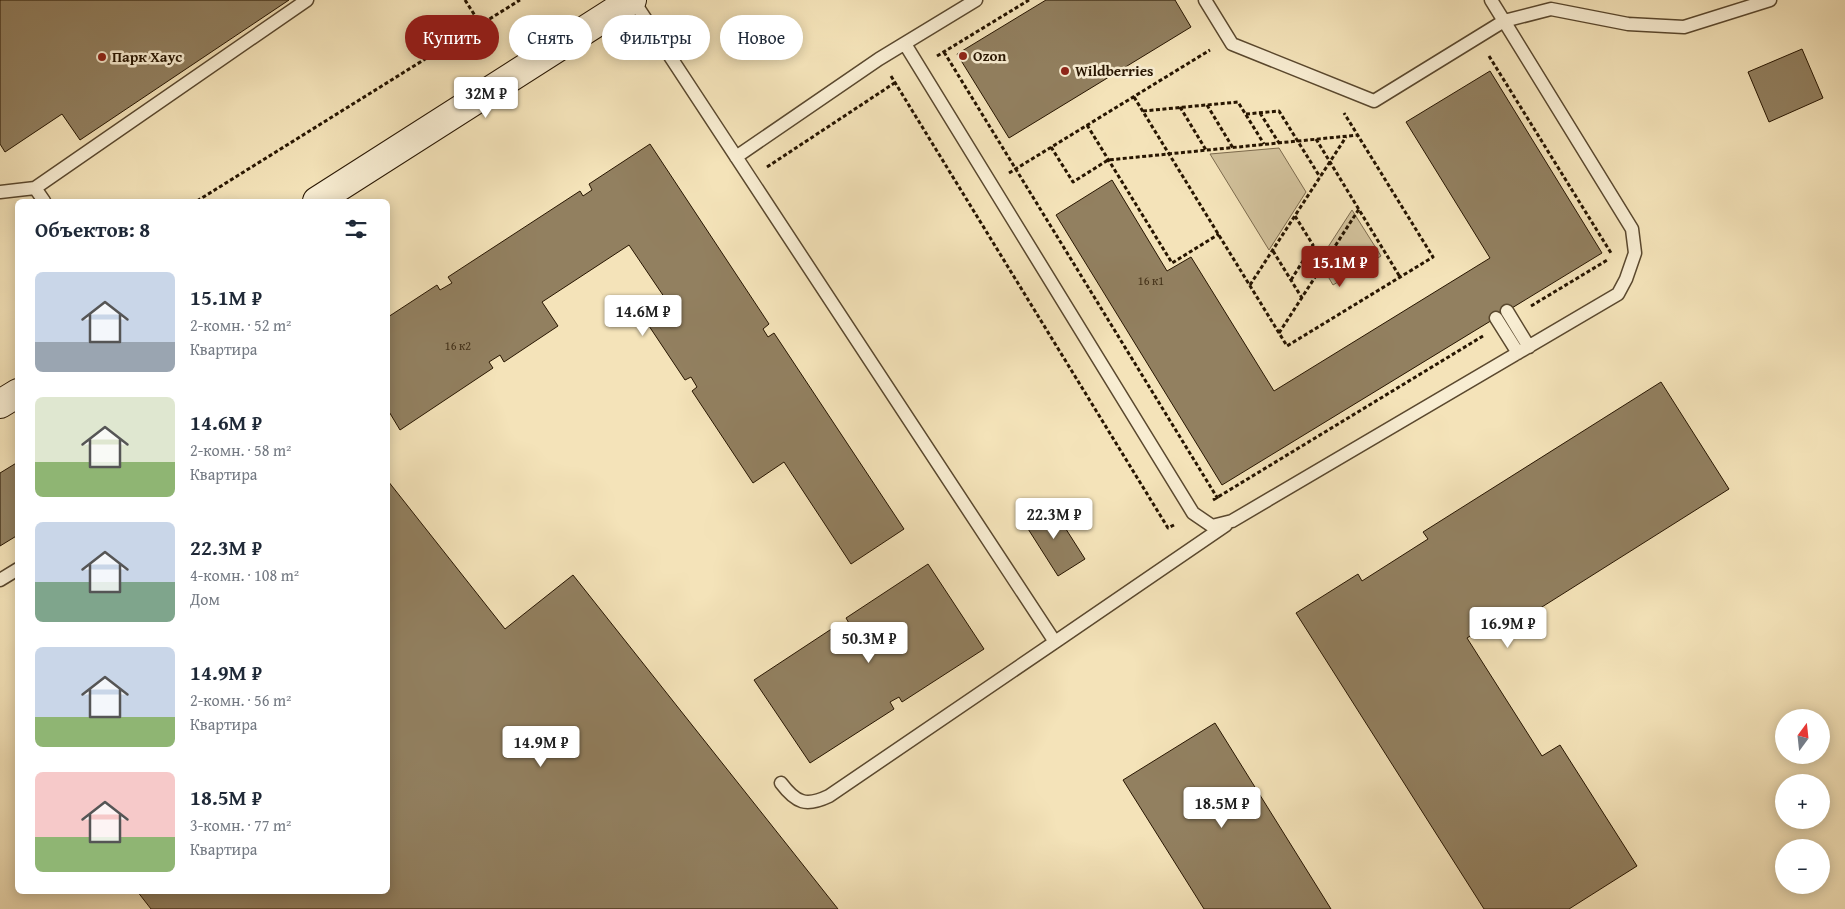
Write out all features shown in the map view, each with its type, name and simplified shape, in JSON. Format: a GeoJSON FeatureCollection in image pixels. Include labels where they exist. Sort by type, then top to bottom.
{"type":"FeatureCollection","features":[{"type":"Feature","properties":{"kind":"main road"},"geometry":{"type":"LineString","coordinates":[[320,199],[632,0]]}},
{"type":"Feature","properties":{"kind":"main road"},"geometry":{"type":"LineString","coordinates":[[0,404],[15,395]]}},
{"type":"Feature","properties":{"kind":"lane"},"geometry":{"type":"LineString","coordinates":[[0,192],[35,188],[307,0]]}},
{"type":"Feature","properties":{"kind":"lane"},"geometry":{"type":"LineString","coordinates":[[632,0],[1055,642]]}},
{"type":"Feature","properties":{"kind":"lane"},"geometry":{"type":"LineString","coordinates":[[736,156],[880,59],[976,0]]}},
{"type":"Feature","properties":{"kind":"lane"},"geometry":{"type":"LineString","coordinates":[[1206,0],[1232,44],[1374,101],[1504,21],[1551,9],[1628,24],[1684,27],[1770,0]]}},
{"type":"Feature","properties":{"kind":"lane"},"geometry":{"type":"LineString","coordinates":[[781,783],[793,797],[802,802],[819,801],[829,796],[1232,521],[1618,294],[1626,279],[1635,253],[1632,229],[1491,0]]}},
{"type":"Feature","properties":{"kind":"lane"},"geometry":{"type":"LineString","coordinates":[[905,44],[1193,513],[1212,526],[1232,521]]}},
{"type":"Feature","properties":{"kind":"lane"},"geometry":{"type":"LineString","coordinates":[[35,188],[43,199]]}},
{"type":"Feature","properties":{"kind":"lane"},"geometry":{"type":"LineString","coordinates":[[1509,314],[1523,350]]}},
{"type":"Feature","properties":{"kind":"lane"},"geometry":{"type":"LineString","coordinates":[[1498,322],[1523,350]]}},
{"type":"Feature","properties":{"kind":"lane"},"geometry":{"type":"LineString","coordinates":[[0,580],[15,571]]}},
{"type":"Feature","properties":{"kind":"path"},"geometry":{"type":"LineString","coordinates":[[465,0],[475,15]]}},
{"type":"Feature","properties":{"kind":"path"},"geometry":{"type":"LineString","coordinates":[[497,15],[520,0]]}},
{"type":"Feature","properties":{"kind":"path"},"geometry":{"type":"LineString","coordinates":[[750,178],[895,82],[1029,0]]}},
{"type":"Feature","properties":{"kind":"path"},"geometry":{"type":"LineString","coordinates":[[991,184],[1229,38]]}},
{"type":"Feature","properties":{"kind":"path"},"geometry":{"type":"LineString","coordinates":[[944,52],[1232,521]]}},
{"type":"Feature","properties":{"kind":"path"},"geometry":{"type":"LineString","coordinates":[[1489,56],[1612,256]]}},
{"type":"Feature","properties":{"kind":"path"},"geometry":{"type":"LineString","coordinates":[[880,59],[1168,528],[1498,322]]}},
{"type":"Feature","properties":{"kind":"path"},"geometry":{"type":"LineString","coordinates":[[200,199],[425,60]]}},
{"type":"Feature","properties":{"kind":"path"},"geometry":{"type":"LineString","coordinates":[[1134,97],[1287,346],[1433,257],[1325,81]]}},
{"type":"Feature","properties":{"kind":"path"},"geometry":{"type":"LineString","coordinates":[[1143,111],[1238,102],[1264,144]]}},
{"type":"Feature","properties":{"kind":"path"},"geometry":{"type":"LineString","coordinates":[[1207,105],[1233,148]]}},
{"type":"Feature","properties":{"kind":"path"},"geometry":{"type":"LineString","coordinates":[[1180,107],[1206,150]]}},
{"type":"Feature","properties":{"kind":"path"},"geometry":{"type":"LineString","coordinates":[[1246,114],[1279,111],[1320,177]]}},
{"type":"Feature","properties":{"kind":"path"},"geometry":{"type":"LineString","coordinates":[[1260,113],[1279,143]]}},
{"type":"Feature","properties":{"kind":"path"},"geometry":{"type":"LineString","coordinates":[[1087,125],[1172,263],[1219,234]]}},
{"type":"Feature","properties":{"kind":"path"},"geometry":{"type":"LineString","coordinates":[[1051,147],[1072,182],[1108,160],[1358,135]]}},
{"type":"Feature","properties":{"kind":"path"},"geometry":{"type":"LineString","coordinates":[[1250,285],[1346,136]]}},
{"type":"Feature","properties":{"kind":"path"},"geometry":{"type":"LineString","coordinates":[[1316,139],[1400,277]]}},
{"type":"Feature","properties":{"kind":"path"},"geometry":{"type":"LineString","coordinates":[[1279,332],[1359,209]]}},
{"type":"Feature","properties":{"kind":"path"},"geometry":{"type":"LineString","coordinates":[[1291,280],[1313,245],[1295,216]]}},
{"type":"Feature","properties":{"kind":"path"},"geometry":{"type":"LineString","coordinates":[[1509,314],[1633,243]]}},
{"type":"Feature","properties":{"kind":"path"},"geometry":{"type":"LineString","coordinates":[[1273,251],[1302,298]]}},
{"type":"Feature","properties":{"kind":"shaded area"},"geometry":{"type":"Polygon","coordinates":[[[1279,148],[1306,192],[1269,250],[1210,154],[1279,148]]]}},
{"type":"Feature","properties":{"kind":"shaded area"},"geometry":{"type":"Polygon","coordinates":[[[1352,210],[1381,256],[1333,285],[1319,261],[1352,210]]]}},
{"type":"Feature","properties":{"kind":"building","name":"Парк Хаус"},"geometry":{"type":"Polygon","coordinates":[[[0,0],[289,0],[80,140],[62,114],[5,152],[0,144],[0,0]]]}},
{"type":"Feature","properties":{"kind":"building"},"geometry":{"type":"Polygon","coordinates":[[[1046,0],[1175,0],[1191,27],[1009,138],[957,54],[1046,0]]]}},
{"type":"Feature","properties":{"kind":"building"},"geometry":{"type":"Polygon","coordinates":[[[1802,49],[1823,98],[1769,122],[1748,72],[1802,49]]]}},
{"type":"Feature","properties":{"kind":"building"},"geometry":{"type":"Polygon","coordinates":[[[1490,71],[1602,253],[1222,485],[1056,215],[1112,180],[1167,271],[1191,257],[1274,391],[1490,258],[1406,122],[1490,71]]]}},
{"type":"Feature","properties":{"kind":"building"},"geometry":{"type":"Polygon","coordinates":[[[650,144],[769,324],[763,329],[768,337],[774,333],[904,529],[851,564],[784,462],[753,483],[692,391],[697,387],[691,377],[685,380],[649,326],[673,310],[629,245],[542,302],[558,326],[504,362],[500,355],[489,362],[493,368],[400,430],[390,413],[390,316],[437,285],[440,290],[452,283],[448,277],[580,191],[583,196],[592,190],[589,184],[650,144]]]}},
{"type":"Feature","properties":{"kind":"building"},"geometry":{"type":"Polygon","coordinates":[[[1661,382],[1729,489],[1515,624],[1507,613],[1467,638],[1542,756],[1560,745],[1637,866],[1569,909],[1484,909],[1296,613],[1358,574],[1362,581],[1428,539],[1423,532],[1661,382]]]}},
{"type":"Feature","properties":{"kind":"building"},"geometry":{"type":"Polygon","coordinates":[[[15,464],[15,537],[0,546],[0,473],[15,464]]]}},
{"type":"Feature","properties":{"kind":"building"},"geometry":{"type":"Polygon","coordinates":[[[390,484],[505,629],[573,575],[838,909],[151,909],[139,894],[390,894],[390,484]]]}},
{"type":"Feature","properties":{"kind":"building"},"geometry":{"type":"Polygon","coordinates":[[[1050,504],[1085,559],[1058,576],[1023,521],[1050,504]]]}},
{"type":"Feature","properties":{"kind":"building"},"geometry":{"type":"Polygon","coordinates":[[[928,564],[984,649],[902,702],[899,697],[890,702],[894,709],[810,763],[754,680],[836,626],[839,632],[850,625],[846,618],[928,564]]]}},
{"type":"Feature","properties":{"kind":"building"},"geometry":{"type":"Polygon","coordinates":[[[1215,723],[1331,909],[1204,909],[1123,780],[1215,723]]]}},
{"type":"Feature","properties":{"kind":"place","name":"Ozon"},"geometry":{"type":"Point","coordinates":[963,56]}},
{"type":"Feature","properties":{"kind":"place","name":"Парк Хаус"},"geometry":{"type":"Point","coordinates":[102,57]}},
{"type":"Feature","properties":{"kind":"place","name":"Wildberries"},"geometry":{"type":"Point","coordinates":[1065,71]}}]}
